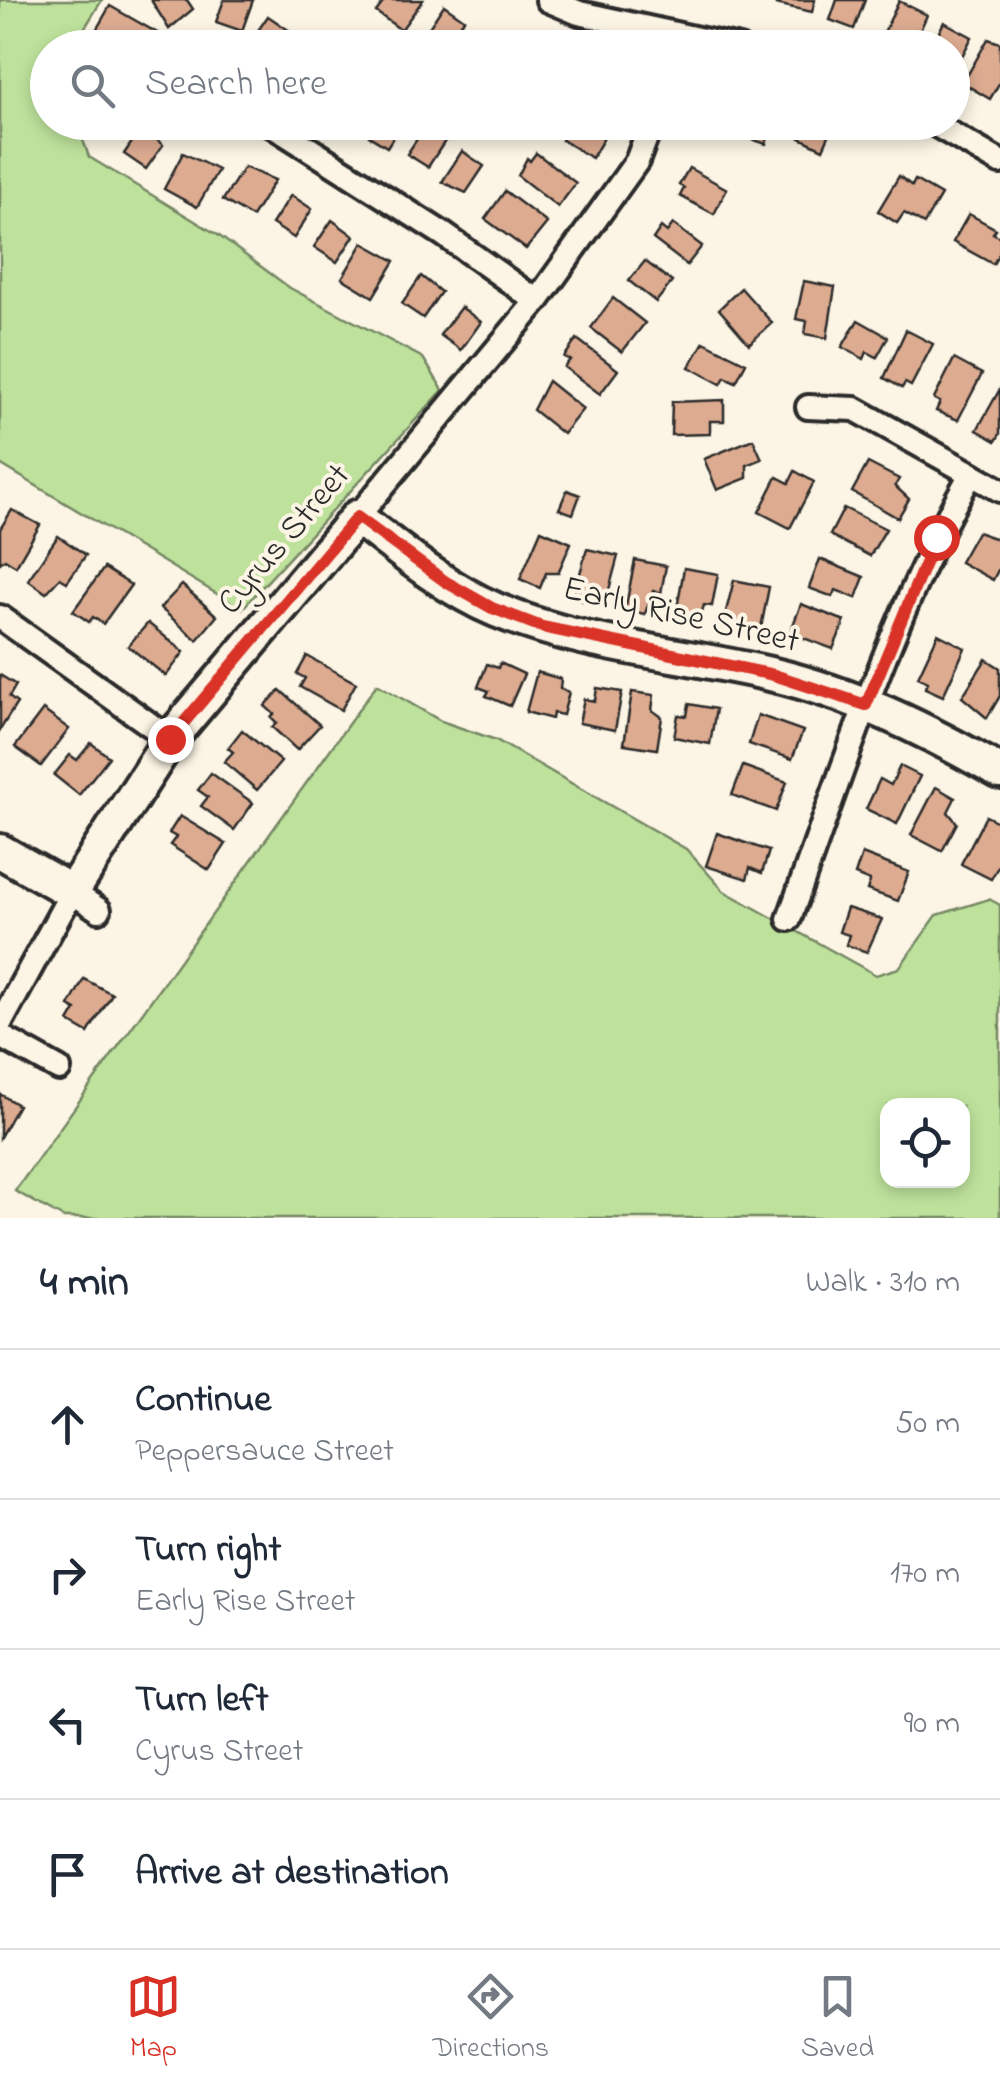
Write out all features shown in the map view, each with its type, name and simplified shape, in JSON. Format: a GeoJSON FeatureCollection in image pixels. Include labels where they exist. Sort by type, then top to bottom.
{"type":"FeatureCollection","features":[{"type":"Feature","properties":{"kind":"street"},"geometry":{"type":"LineString","coordinates":[[548,0],[640,30]]}},
{"type":"Feature","properties":{"kind":"street"},"geometry":{"type":"LineString","coordinates":[[295,140],[443,234],[538,301]]}},
{"type":"Feature","properties":{"kind":"street","name":"Cyrus Street"},"geometry":{"type":"LineString","coordinates":[[0,1024],[85,901],[170,739],[538,301],[637,162],[645,140]]}},
{"type":"Feature","properties":{"kind":"street"},"geometry":{"type":"LineString","coordinates":[[962,140],[1000,162]]}},
{"type":"Feature","properties":{"kind":"street"},"geometry":{"type":"LineString","coordinates":[[808,407],[855,409],[1000,490]]}},
{"type":"Feature","properties":{"kind":"street"},"geometry":{"type":"LineString","coordinates":[[789,919],[866,705],[936,537],[972,474]]}},
{"type":"Feature","properties":{"kind":"street","name":"Early Rise Street"},"geometry":{"type":"LineString","coordinates":[[357,517],[446,582],[509,615],[542,627],[774,675],[897,716],[1000,772]]}},
{"type":"Feature","properties":{"kind":"street"},"geometry":{"type":"LineString","coordinates":[[0,617],[170,739]]}},
{"type":"Feature","properties":{"kind":"street"},"geometry":{"type":"LineString","coordinates":[[0,851],[85,901]]}},
{"type":"Feature","properties":{"kind":"street"},"geometry":{"type":"LineString","coordinates":[[0,1036],[59,1069]]}},
{"type":"Feature","properties":{"kind":"green space"},"geometry":{"type":"Polygon","coordinates":[[[0,0],[102,0],[83,30],[30,30],[30,140],[83,140],[89,157],[218,235],[290,288],[423,358],[443,390],[242,609],[0,464],[0,0]]]}},
{"type":"Feature","properties":{"kind":"green space"},"geometry":{"type":"Polygon","coordinates":[[[377,684],[441,721],[496,740],[686,849],[724,891],[876,975],[899,968],[937,915],[989,899],[1000,905],[1000,1218],[64,1218],[15,1191],[377,684]]]}},
{"type":"Feature","properties":{"kind":"building"},"geometry":{"type":"Polygon","coordinates":[[[151,0],[187,0],[193,9],[169,29],[151,0]]]}},
{"type":"Feature","properties":{"kind":"building"},"geometry":{"type":"Polygon","coordinates":[[[224,0],[253,0],[242,30],[216,22],[224,0]]]}},
{"type":"Feature","properties":{"kind":"building"},"geometry":{"type":"Polygon","coordinates":[[[385,0],[423,0],[401,30],[376,12],[385,0]]]}},
{"type":"Feature","properties":{"kind":"building"},"geometry":{"type":"Polygon","coordinates":[[[777,0],[815,0],[812,12],[776,4],[777,0]]]}},
{"type":"Feature","properties":{"kind":"building"},"geometry":{"type":"Polygon","coordinates":[[[837,0],[865,0],[854,29],[830,20],[837,0]]]}},
{"type":"Feature","properties":{"kind":"building"},"geometry":{"type":"Polygon","coordinates":[[[899,1],[927,15],[920,30],[885,30],[899,1]]]}},
{"type":"Feature","properties":{"kind":"building"},"geometry":{"type":"Polygon","coordinates":[[[444,5],[464,19],[457,30],[427,30],[444,5]]]}},
{"type":"Feature","properties":{"kind":"building"},"geometry":{"type":"Polygon","coordinates":[[[110,6],[152,30],[96,30],[110,6]]]}},
{"type":"Feature","properties":{"kind":"building"},"geometry":{"type":"Polygon","coordinates":[[[268,16],[289,30],[258,30],[268,16]]]}},
{"type":"Feature","properties":{"kind":"building"},"geometry":{"type":"Polygon","coordinates":[[[944,22],[959,30],[940,30],[944,22]]]}},
{"type":"Feature","properties":{"kind":"building"},"geometry":{"type":"Polygon","coordinates":[[[988,39],[1000,43],[1000,82],[990,99],[970,87],[970,71],[988,39]]]}},
{"type":"Feature","properties":{"kind":"building"},"geometry":{"type":"Polygon","coordinates":[[[133,140],[157,140],[163,145],[146,169],[124,154],[133,140]]]}},
{"type":"Feature","properties":{"kind":"building"},"geometry":{"type":"Polygon","coordinates":[[[416,140],[446,140],[428,167],[407,154],[416,140]]]}},
{"type":"Feature","properties":{"kind":"building"},"geometry":{"type":"Polygon","coordinates":[[[562,140],[603,140],[592,158],[562,140]]]}},
{"type":"Feature","properties":{"kind":"building"},"geometry":{"type":"Polygon","coordinates":[[[804,140],[827,140],[823,149],[804,140]]]}},
{"type":"Feature","properties":{"kind":"building"},"geometry":{"type":"Polygon","coordinates":[[[462,151],[484,166],[466,193],[442,182],[462,151]]]}},
{"type":"Feature","properties":{"kind":"building"},"geometry":{"type":"Polygon","coordinates":[[[183,153],[218,170],[197,207],[164,189],[183,153]]]}},
{"type":"Feature","properties":{"kind":"building"},"geometry":{"type":"Polygon","coordinates":[[[536,153],[576,183],[558,207],[518,176],[527,158],[530,161],[536,153]]]}},
{"type":"Feature","properties":{"kind":"building"},"geometry":{"type":"Polygon","coordinates":[[[244,167],[275,180],[252,217],[223,200],[244,167]]]}},
{"type":"Feature","properties":{"kind":"building"},"geometry":{"type":"Polygon","coordinates":[[[689,168],[727,189],[714,214],[680,196],[684,188],[679,185],[689,168]]]}},
{"type":"Feature","properties":{"kind":"building"},"geometry":{"type":"Polygon","coordinates":[[[899,176],[912,186],[915,180],[941,195],[924,224],[904,213],[897,223],[878,211],[899,176]]]}},
{"type":"Feature","properties":{"kind":"building"},"geometry":{"type":"Polygon","coordinates":[[[505,191],[547,223],[526,249],[485,219],[505,191]]]}},
{"type":"Feature","properties":{"kind":"building"},"geometry":{"type":"Polygon","coordinates":[[[291,195],[312,209],[294,238],[272,224],[291,195]]]}},
{"type":"Feature","properties":{"kind":"building"},"geometry":{"type":"Polygon","coordinates":[[[969,214],[996,229],[993,233],[1000,237],[1000,252],[993,264],[953,242],[969,214]]]}},
{"type":"Feature","properties":{"kind":"building"},"geometry":{"type":"Polygon","coordinates":[[[332,220],[354,236],[337,262],[314,247],[332,220]]]}},
{"type":"Feature","properties":{"kind":"building"},"geometry":{"type":"Polygon","coordinates":[[[673,224],[702,246],[687,265],[653,239],[661,227],[667,232],[673,224]]]}},
{"type":"Feature","properties":{"kind":"building"},"geometry":{"type":"Polygon","coordinates":[[[363,243],[395,261],[373,297],[342,278],[363,243]]]}},
{"type":"Feature","properties":{"kind":"building"},"geometry":{"type":"Polygon","coordinates":[[[645,261],[672,282],[656,302],[629,281],[645,261]]]}},
{"type":"Feature","properties":{"kind":"building"},"geometry":{"type":"Polygon","coordinates":[[[421,276],[441,292],[423,318],[402,304],[421,276]]]}},
{"type":"Feature","properties":{"kind":"building"},"geometry":{"type":"Polygon","coordinates":[[[804,281],[835,287],[827,338],[805,334],[807,321],[796,319],[804,281]]]}},
{"type":"Feature","properties":{"kind":"building"},"geometry":{"type":"Polygon","coordinates":[[[741,288],[772,323],[749,344],[719,309],[741,288]]]}},
{"type":"Feature","properties":{"kind":"building"},"geometry":{"type":"Polygon","coordinates":[[[613,298],[645,323],[622,352],[591,328],[613,298]]]}},
{"type":"Feature","properties":{"kind":"building"},"geometry":{"type":"Polygon","coordinates":[[[461,307],[481,322],[461,350],[440,335],[461,307]]]}},
{"type":"Feature","properties":{"kind":"building"},"geometry":{"type":"Polygon","coordinates":[[[858,320],[888,337],[877,357],[867,352],[864,359],[842,347],[858,320]]]}},
{"type":"Feature","properties":{"kind":"building"},"geometry":{"type":"Polygon","coordinates":[[[906,330],[933,344],[911,386],[905,383],[902,388],[884,378],[906,330]]]}},
{"type":"Feature","properties":{"kind":"building"},"geometry":{"type":"Polygon","coordinates":[[[577,339],[618,370],[600,394],[564,367],[570,360],[564,357],[577,339]]]}},
{"type":"Feature","properties":{"kind":"building"},"geometry":{"type":"Polygon","coordinates":[[[704,342],[746,363],[736,382],[725,377],[721,384],[689,367],[704,342]]]}},
{"type":"Feature","properties":{"kind":"building"},"geometry":{"type":"Polygon","coordinates":[[[954,359],[982,374],[958,420],[936,411],[940,402],[934,399],[954,359]]]}},
{"type":"Feature","properties":{"kind":"building"},"geometry":{"type":"Polygon","coordinates":[[[548,381],[583,409],[563,434],[533,410],[548,381]]]}},
{"type":"Feature","properties":{"kind":"building"},"geometry":{"type":"Polygon","coordinates":[[[1000,389],[1000,434],[996,441],[977,430],[1000,389]]]}},
{"type":"Feature","properties":{"kind":"building"},"geometry":{"type":"Polygon","coordinates":[[[724,400],[724,421],[710,421],[710,434],[671,435],[672,402],[724,400]]]}},
{"type":"Feature","properties":{"kind":"building"},"geometry":{"type":"Polygon","coordinates":[[[753,439],[762,459],[747,465],[747,478],[717,490],[704,459],[753,439]]]}},
{"type":"Feature","properties":{"kind":"building"},"geometry":{"type":"Polygon","coordinates":[[[868,463],[899,479],[895,486],[909,499],[898,518],[852,492],[868,463]]]}},
{"type":"Feature","properties":{"kind":"building"},"geometry":{"type":"Polygon","coordinates":[[[795,471],[814,482],[790,528],[759,512],[777,477],[789,483],[795,471]]]}},
{"type":"Feature","properties":{"kind":"building"},"geometry":{"type":"Polygon","coordinates":[[[567,490],[580,495],[573,514],[559,509],[567,490]]]}},
{"type":"Feature","properties":{"kind":"building"},"geometry":{"type":"Polygon","coordinates":[[[844,508],[886,529],[870,556],[830,535],[844,508]]]}},
{"type":"Feature","properties":{"kind":"building"},"geometry":{"type":"Polygon","coordinates":[[[12,510],[40,525],[16,566],[5,559],[0,563],[0,529],[12,510]]]}},
{"type":"Feature","properties":{"kind":"building"},"geometry":{"type":"Polygon","coordinates":[[[541,530],[571,543],[558,573],[546,573],[540,588],[520,579],[541,530]]]}},
{"type":"Feature","properties":{"kind":"building"},"geometry":{"type":"Polygon","coordinates":[[[977,532],[1000,540],[1000,566],[993,580],[960,562],[977,532]]]}},
{"type":"Feature","properties":{"kind":"building"},"geometry":{"type":"Polygon","coordinates":[[[58,536],[86,555],[67,582],[60,578],[46,593],[28,580],[58,536]]]}},
{"type":"Feature","properties":{"kind":"building"},"geometry":{"type":"Polygon","coordinates":[[[587,549],[618,556],[606,601],[594,598],[593,604],[573,598],[587,549]]]}},
{"type":"Feature","properties":{"kind":"building"},"geometry":{"type":"Polygon","coordinates":[[[820,559],[864,577],[856,598],[836,590],[833,597],[809,588],[820,559]]]}},
{"type":"Feature","properties":{"kind":"building"},"geometry":{"type":"Polygon","coordinates":[[[635,560],[666,566],[661,593],[653,591],[645,614],[625,610],[635,560]]]}},
{"type":"Feature","properties":{"kind":"building"},"geometry":{"type":"Polygon","coordinates":[[[104,568],[131,585],[103,624],[93,617],[89,622],[73,611],[104,568]]]}},
{"type":"Feature","properties":{"kind":"building"},"geometry":{"type":"Polygon","coordinates":[[[684,568],[718,574],[712,606],[704,605],[698,624],[675,620],[684,568]]]}},
{"type":"Feature","properties":{"kind":"building"},"geometry":{"type":"Polygon","coordinates":[[[734,580],[769,587],[761,628],[747,625],[745,632],[722,627],[734,580]]]}},
{"type":"Feature","properties":{"kind":"building"},"geometry":{"type":"Polygon","coordinates":[[[182,585],[217,616],[197,640],[160,608],[182,585]]]}},
{"type":"Feature","properties":{"kind":"building"},"geometry":{"type":"Polygon","coordinates":[[[801,604],[845,621],[833,649],[790,633],[801,604]]]}},
{"type":"Feature","properties":{"kind":"building"},"geometry":{"type":"Polygon","coordinates":[[[148,623],[184,652],[166,676],[128,646],[148,623]]]}},
{"type":"Feature","properties":{"kind":"building"},"geometry":{"type":"Polygon","coordinates":[[[938,634],[965,648],[943,696],[925,688],[928,682],[918,677],[938,634]]]}},
{"type":"Feature","properties":{"kind":"building"},"geometry":{"type":"Polygon","coordinates":[[[307,656],[356,683],[341,710],[300,687],[305,678],[297,674],[307,656]]]}},
{"type":"Feature","properties":{"kind":"building"},"geometry":{"type":"Polygon","coordinates":[[[986,659],[1000,668],[1000,696],[987,718],[962,697],[986,659]]]}},
{"type":"Feature","properties":{"kind":"building"},"geometry":{"type":"Polygon","coordinates":[[[500,663],[524,674],[510,706],[486,696],[489,691],[478,687],[487,664],[498,668],[500,663]]]}},
{"type":"Feature","properties":{"kind":"building"},"geometry":{"type":"Polygon","coordinates":[[[537,672],[561,679],[560,689],[569,692],[563,715],[553,713],[552,719],[526,712],[537,672]]]}},
{"type":"Feature","properties":{"kind":"building"},"geometry":{"type":"Polygon","coordinates":[[[0,675],[16,685],[9,697],[17,703],[0,730],[0,675]]]}},
{"type":"Feature","properties":{"kind":"building"},"geometry":{"type":"Polygon","coordinates":[[[597,688],[622,692],[615,730],[579,723],[584,699],[595,701],[597,688]]]}},
{"type":"Feature","properties":{"kind":"building"},"geometry":{"type":"Polygon","coordinates":[[[280,690],[320,725],[297,750],[272,727],[277,723],[271,717],[274,714],[265,706],[280,690]]]}},
{"type":"Feature","properties":{"kind":"building"},"geometry":{"type":"Polygon","coordinates":[[[632,692],[654,695],[652,710],[662,717],[657,749],[624,744],[632,692]]]}},
{"type":"Feature","properties":{"kind":"building"},"geometry":{"type":"Polygon","coordinates":[[[689,704],[716,709],[710,744],[674,737],[678,715],[687,716],[689,704]]]}},
{"type":"Feature","properties":{"kind":"building"},"geometry":{"type":"Polygon","coordinates":[[[43,710],[69,729],[41,766],[15,747],[43,710]]]}},
{"type":"Feature","properties":{"kind":"building"},"geometry":{"type":"Polygon","coordinates":[[[758,715],[803,731],[792,759],[749,744],[758,715]]]}},
{"type":"Feature","properties":{"kind":"building"},"geometry":{"type":"Polygon","coordinates":[[[242,730],[281,762],[257,790],[224,762],[233,752],[228,748],[242,730]]]}},
{"type":"Feature","properties":{"kind":"building"},"geometry":{"type":"Polygon","coordinates":[[[91,743],[109,757],[79,795],[54,775],[70,755],[77,760],[91,743]]]}},
{"type":"Feature","properties":{"kind":"building"},"geometry":{"type":"Polygon","coordinates":[[[743,766],[787,782],[776,811],[732,795],[743,766]]]}},
{"type":"Feature","properties":{"kind":"building"},"geometry":{"type":"Polygon","coordinates":[[[900,766],[920,776],[897,824],[866,809],[880,779],[891,785],[900,766]]]}},
{"type":"Feature","properties":{"kind":"building"},"geometry":{"type":"Polygon","coordinates":[[[211,773],[253,803],[234,830],[201,806],[208,797],[198,790],[211,773]]]}},
{"type":"Feature","properties":{"kind":"building"},"geometry":{"type":"Polygon","coordinates":[[[936,787],[955,798],[948,812],[957,823],[942,851],[911,835],[936,787]]]}},
{"type":"Feature","properties":{"kind":"building"},"geometry":{"type":"Polygon","coordinates":[[[180,816],[226,844],[209,870],[170,845],[176,837],[169,833],[180,816]]]}},
{"type":"Feature","properties":{"kind":"building"},"geometry":{"type":"Polygon","coordinates":[[[986,816],[1000,823],[1000,863],[991,879],[961,864],[986,816]]]}},
{"type":"Feature","properties":{"kind":"building"},"geometry":{"type":"Polygon","coordinates":[[[717,833],[769,851],[762,873],[750,868],[747,879],[706,866],[717,833]]]}},
{"type":"Feature","properties":{"kind":"building"},"geometry":{"type":"Polygon","coordinates":[[[862,854],[909,872],[898,901],[867,890],[870,881],[855,875],[862,854]]]}},
{"type":"Feature","properties":{"kind":"building"},"geometry":{"type":"Polygon","coordinates":[[[847,908],[882,919],[867,952],[846,945],[849,935],[839,932],[847,908]]]}},
{"type":"Feature","properties":{"kind":"building"},"geometry":{"type":"Polygon","coordinates":[[[84,979],[112,994],[88,1033],[69,1022],[76,1010],[69,1006],[84,979]]]}},
{"type":"Feature","properties":{"kind":"building"},"geometry":{"type":"Polygon","coordinates":[[[0,1094],[18,1105],[0,1137],[0,1094]]]}},
{"type":"Feature","properties":{"kind":"route"},"geometry":{"type":"LineString","coordinates":[[170,739],[357,517],[446,582],[492,608],[542,627],[774,675],[866,705],[936,537]]}}]}
